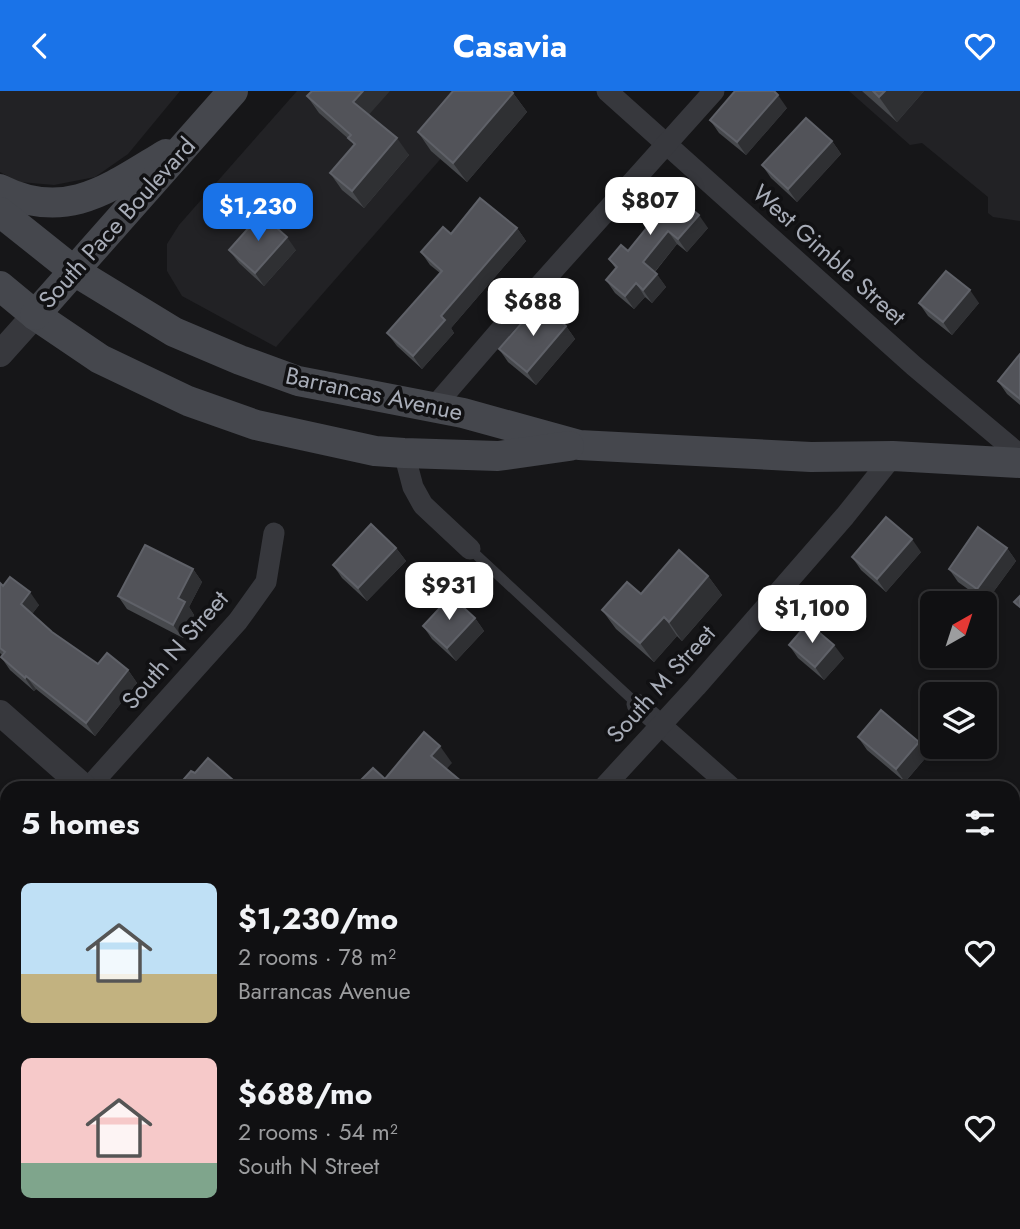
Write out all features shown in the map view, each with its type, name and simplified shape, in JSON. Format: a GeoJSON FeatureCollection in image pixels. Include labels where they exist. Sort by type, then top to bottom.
{"type":"FeatureCollection","features":[{"type":"Feature","properties":{"kind":"main road","name":"South Pace Boulevard"},"geometry":{"type":"LineString","coordinates":[[35,315],[233,91]]}},
{"type":"Feature","properties":{"kind":"main road"},"geometry":{"type":"LineString","coordinates":[[0,189],[17,198],[38,202],[72,202],[105,191],[191,139]]}},
{"type":"Feature","properties":{"kind":"main road","name":"Barrancas Avenue"},"geometry":{"type":"LineString","coordinates":[[0,212],[74,271],[174,331],[240,360],[298,381],[463,412],[579,445]]}},
{"type":"Feature","properties":{"kind":"main road","name":"Barrancas Avenue"},"geometry":{"type":"LineString","coordinates":[[0,286],[35,315],[100,359],[188,401],[256,425],[375,451],[498,456],[579,445],[811,457],[893,456],[1020,463]]}},
{"type":"Feature","properties":{"kind":"street","name":"West Gimble Street"},"geometry":{"type":"LineString","coordinates":[[607,91],[914,366],[1020,455]]}},
{"type":"Feature","properties":{"kind":"street"},"geometry":{"type":"LineString","coordinates":[[433,408],[714,91]]}},
{"type":"Feature","properties":{"kind":"street","name":"South Pace Boulevard"},"geometry":{"type":"LineString","coordinates":[[0,354],[35,315]]}},
{"type":"Feature","properties":{"kind":"street"},"geometry":{"type":"LineString","coordinates":[[404,453],[414,487],[423,505],[470,549]]}},
{"type":"Feature","properties":{"kind":"street","name":"South M Street"},"geometry":{"type":"LineString","coordinates":[[610,781],[837,526],[893,456]]}},
{"type":"Feature","properties":{"kind":"street","name":"South N Street"},"geometry":{"type":"LineString","coordinates":[[91,781],[238,621],[266,582],[274,533]]}},
{"type":"Feature","properties":{"kind":"street"},"geometry":{"type":"LineString","coordinates":[[637,704],[725,781]]}},
{"type":"Feature","properties":{"kind":"street"},"geometry":{"type":"LineString","coordinates":[[0,713],[79,781]]}},
{"type":"Feature","properties":{"kind":"lane"},"geometry":{"type":"LineString","coordinates":[[470,549],[637,704]]}},
{"type":"Feature","properties":{"kind":"shaded area"},"geometry":{"type":"Polygon","coordinates":[[[0,91],[180,91],[128,154],[95,177],[54,185],[20,182],[0,172],[0,91]]]}},
{"type":"Feature","properties":{"kind":"shaded area"},"geometry":{"type":"Polygon","coordinates":[[[297,91],[500,91],[276,347],[182,296],[167,271],[167,244],[179,225],[297,91]]]}},
{"type":"Feature","properties":{"kind":"shaded area"},"geometry":{"type":"Polygon","coordinates":[[[849,91],[1020,91],[1020,221],[993,217],[988,213],[988,197],[922,143],[910,145],[849,91]]]}},
{"type":"Feature","properties":{"kind":"building"},"geometry":{"type":"Polygon","coordinates":[[[312,91],[363,91],[353,102],[397,138],[352,191],[330,173],[355,144],[348,138],[351,135],[307,96],[312,91]]]}},
{"type":"Feature","properties":{"kind":"building"},"geometry":{"type":"Polygon","coordinates":[[[453,91],[513,93],[453,163],[418,132],[453,91]]]}},
{"type":"Feature","properties":{"kind":"building"},"geometry":{"type":"Polygon","coordinates":[[[735,91],[774,91],[778,95],[737,142],[710,120],[735,91]]]}},
{"type":"Feature","properties":{"kind":"building"},"geometry":{"type":"Polygon","coordinates":[[[873,91],[885,91],[879,97],[873,91]]]}},
{"type":"Feature","properties":{"kind":"building"},"geometry":{"type":"Polygon","coordinates":[[[806,118],[832,141],[788,189],[762,165],[806,118]]]}},
{"type":"Feature","properties":{"kind":"building"},"geometry":{"type":"Polygon","coordinates":[[[656,179],[699,215],[678,239],[668,231],[643,262],[657,274],[643,290],[636,283],[625,296],[606,280],[617,267],[609,259],[621,245],[628,251],[654,219],[635,203],[656,179]]]}},
{"type":"Feature","properties":{"kind":"building"},"geometry":{"type":"Polygon","coordinates":[[[480,198],[517,228],[441,316],[445,320],[413,356],[387,333],[442,271],[421,252],[443,227],[451,234],[480,198]]]}},
{"type":"Feature","properties":{"kind":"building"},"geometry":{"type":"Polygon","coordinates":[[[261,214],[287,237],[255,273],[229,250],[261,214]]]}},
{"type":"Feature","properties":{"kind":"building"},"geometry":{"type":"Polygon","coordinates":[[[946,271],[970,290],[943,322],[919,303],[946,271]]]}},
{"type":"Feature","properties":{"kind":"building"},"geometry":{"type":"Polygon","coordinates":[[[539,303],[566,326],[527,372],[499,349],[539,303]]]}},
{"type":"Feature","properties":{"kind":"building"},"geometry":{"type":"Polygon","coordinates":[[[1020,354],[1020,399],[998,381],[1020,354]]]}},
{"type":"Feature","properties":{"kind":"building"},"geometry":{"type":"Polygon","coordinates":[[[886,517],[912,539],[877,579],[852,557],[886,517]]]}},
{"type":"Feature","properties":{"kind":"building"},"geometry":{"type":"Polygon","coordinates":[[[371,524],[396,548],[358,588],[333,565],[371,524]]]}},
{"type":"Feature","properties":{"kind":"building"},"geometry":{"type":"Polygon","coordinates":[[[978,527],[1007,548],[977,589],[949,569],[978,527]]]}},
{"type":"Feature","properties":{"kind":"building"},"geometry":{"type":"Polygon","coordinates":[[[145,545],[193,569],[178,598],[185,602],[173,625],[118,596],[145,545]]]}},
{"type":"Feature","properties":{"kind":"building"},"geometry":{"type":"Polygon","coordinates":[[[679,550],[708,576],[669,622],[664,617],[640,643],[602,610],[627,582],[641,594],[679,550]]]}},
{"type":"Feature","properties":{"kind":"building"},"geometry":{"type":"Polygon","coordinates":[[[10,577],[30,592],[21,604],[52,632],[98,664],[107,653],[128,670],[86,723],[1,657],[5,652],[0,648],[0,583],[3,586],[10,577]]]}},
{"type":"Feature","properties":{"kind":"building"},"geometry":{"type":"Polygon","coordinates":[[[451,596],[475,618],[447,648],[423,626],[451,596]]]}},
{"type":"Feature","properties":{"kind":"building"},"geometry":{"type":"Polygon","coordinates":[[[1020,596],[1020,607],[1014,602],[1020,596]]]}},
{"type":"Feature","properties":{"kind":"building"},"geometry":{"type":"Polygon","coordinates":[[[808,623],[834,645],[815,667],[789,645],[808,623]]]}},
{"type":"Feature","properties":{"kind":"building"},"geometry":{"type":"Polygon","coordinates":[[[881,710],[919,742],[896,769],[858,737],[881,710]]]}},
{"type":"Feature","properties":{"kind":"building"},"geometry":{"type":"Polygon","coordinates":[[[424,732],[440,746],[431,756],[461,781],[360,781],[373,768],[385,779],[424,732]]]}},
{"type":"Feature","properties":{"kind":"building"},"geometry":{"type":"Polygon","coordinates":[[[208,758],[234,781],[182,781],[191,771],[195,773],[208,758]]]}}]}
